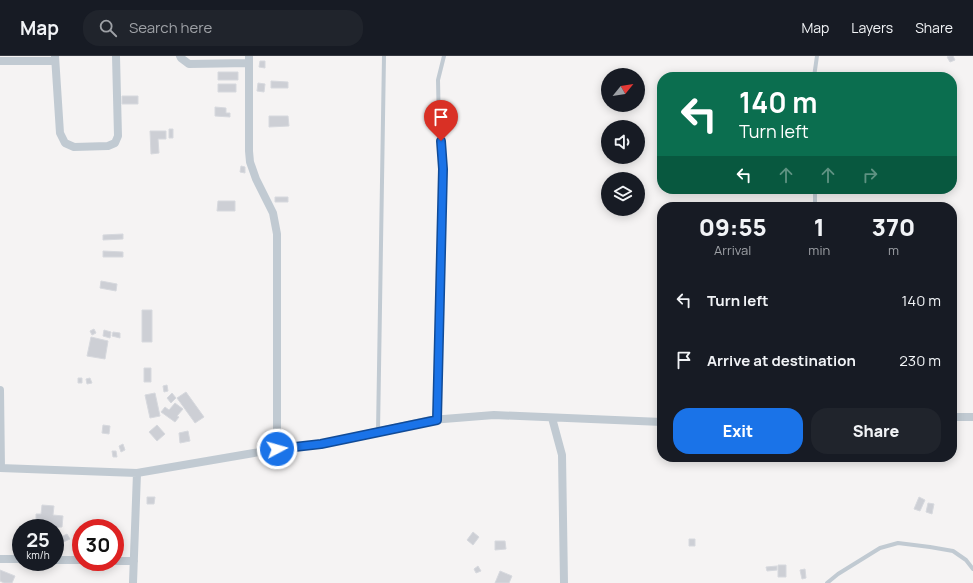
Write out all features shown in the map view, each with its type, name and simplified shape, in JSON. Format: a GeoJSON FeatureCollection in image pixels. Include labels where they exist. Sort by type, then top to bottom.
{"type":"FeatureCollection","features":[{"type":"Feature","properties":{"kind":"street"},"geometry":{"type":"LineString","coordinates":[[0,61],[55,59],[60,133],[65,143],[74,147],[108,146],[114,142],[118,136],[116,56]]}},
{"type":"Feature","properties":{"kind":"street"},"geometry":{"type":"LineString","coordinates":[[180,56],[189,64],[249,60],[250,162],[256,179],[273,213],[277,234],[277,449]]}},
{"type":"Feature","properties":{"kind":"street"},"geometry":{"type":"LineString","coordinates":[[0,390],[1,468],[137,473],[277,449],[321,444],[437,420],[494,415],[657,422]]}},
{"type":"Feature","properties":{"kind":"street"},"geometry":{"type":"LineString","coordinates":[[957,417],[973,417]]}},
{"type":"Feature","properties":{"kind":"street"},"geometry":{"type":"LineString","coordinates":[[552,418],[562,455],[564,583]]}},
{"type":"Feature","properties":{"kind":"street"},"geometry":{"type":"LineString","coordinates":[[133,583],[137,473]]}},
{"type":"Feature","properties":{"kind":"street"},"geometry":{"type":"LineString","coordinates":[[0,559],[12,560]]}},
{"type":"Feature","properties":{"kind":"street"},"geometry":{"type":"LineString","coordinates":[[124,561],[134,561]]}},
{"type":"Feature","properties":{"kind":"lane"},"geometry":{"type":"LineString","coordinates":[[378,432],[384,56]]}},
{"type":"Feature","properties":{"kind":"lane"},"geometry":{"type":"LineString","coordinates":[[437,420],[443,169],[439,128],[438,80],[444,56]]}},
{"type":"Feature","properties":{"kind":"lane"},"geometry":{"type":"LineString","coordinates":[[814,72],[816,56]]}},
{"type":"Feature","properties":{"kind":"lane"},"geometry":{"type":"LineString","coordinates":[[827,583],[838,574],[880,548],[898,543],[930,546],[953,551],[966,560],[973,569]]}},
{"type":"Feature","properties":{"kind":"building"},"geometry":{"type":"Polygon","coordinates":[[[953,56],[955,60],[950,62],[947,57],[953,56]]]}},
{"type":"Feature","properties":{"kind":"building"},"geometry":{"type":"Polygon","coordinates":[[[260,61],[265,61],[265,68],[259,67],[260,61]]]}},
{"type":"Feature","properties":{"kind":"building"},"geometry":{"type":"Polygon","coordinates":[[[218,72],[238,72],[238,80],[218,80],[218,72]]]}},
{"type":"Feature","properties":{"kind":"building"},"geometry":{"type":"Polygon","coordinates":[[[271,81],[288,82],[288,88],[271,88],[271,81]]]}},
{"type":"Feature","properties":{"kind":"building"},"geometry":{"type":"Polygon","coordinates":[[[258,83],[265,84],[264,92],[257,91],[258,83]]]}},
{"type":"Feature","properties":{"kind":"building"},"geometry":{"type":"Polygon","coordinates":[[[218,84],[236,84],[236,92],[218,92],[218,84]]]}},
{"type":"Feature","properties":{"kind":"building"},"geometry":{"type":"Polygon","coordinates":[[[122,96],[138,96],[138,104],[122,104],[122,96]]]}},
{"type":"Feature","properties":{"kind":"building"},"geometry":{"type":"Polygon","coordinates":[[[215,107],[226,108],[226,113],[230,113],[230,117],[215,116],[215,107]]]}},
{"type":"Feature","properties":{"kind":"building"},"geometry":{"type":"Polygon","coordinates":[[[269,116],[288,116],[289,126],[269,127],[269,116]]]}},
{"type":"Feature","properties":{"kind":"building"},"geometry":{"type":"Polygon","coordinates":[[[169,129],[173,129],[173,138],[169,138],[169,129]]]}},
{"type":"Feature","properties":{"kind":"building"},"geometry":{"type":"Polygon","coordinates":[[[150,131],[166,131],[166,139],[158,139],[159,153],[151,154],[150,131]]]}},
{"type":"Feature","properties":{"kind":"building"},"geometry":{"type":"Polygon","coordinates":[[[241,166],[245,167],[245,173],[240,172],[241,166]]]}},
{"type":"Feature","properties":{"kind":"building"},"geometry":{"type":"Polygon","coordinates":[[[275,197],[288,197],[288,202],[275,202],[275,197]]]}},
{"type":"Feature","properties":{"kind":"building"},"geometry":{"type":"Polygon","coordinates":[[[218,201],[235,201],[235,211],[217,211],[218,201]]]}},
{"type":"Feature","properties":{"kind":"building"},"geometry":{"type":"Polygon","coordinates":[[[123,234],[123,239],[103,240],[103,235],[123,234]]]}},
{"type":"Feature","properties":{"kind":"building"},"geometry":{"type":"Polygon","coordinates":[[[103,251],[123,252],[123,257],[103,257],[103,251]]]}},
{"type":"Feature","properties":{"kind":"building"},"geometry":{"type":"Polygon","coordinates":[[[101,281],[117,284],[116,291],[100,288],[101,281]]]}},
{"type":"Feature","properties":{"kind":"building"},"geometry":{"type":"Polygon","coordinates":[[[142,310],[152,310],[152,342],[142,342],[142,310]]]}},
{"type":"Feature","properties":{"kind":"building"},"geometry":{"type":"Polygon","coordinates":[[[94,329],[96,333],[92,335],[90,331],[94,329]]]}},
{"type":"Feature","properties":{"kind":"building"},"geometry":{"type":"Polygon","coordinates":[[[104,330],[111,332],[110,338],[103,336],[104,330]]]}},
{"type":"Feature","properties":{"kind":"building"},"geometry":{"type":"Polygon","coordinates":[[[113,332],[120,333],[120,338],[112,336],[113,332]]]}},
{"type":"Feature","properties":{"kind":"building"},"geometry":{"type":"Polygon","coordinates":[[[91,337],[108,341],[105,359],[87,356],[91,337]]]}},
{"type":"Feature","properties":{"kind":"building"},"geometry":{"type":"Polygon","coordinates":[[[144,368],[151,368],[151,382],[144,382],[144,368]]]}},
{"type":"Feature","properties":{"kind":"building"},"geometry":{"type":"Polygon","coordinates":[[[78,378],[82,378],[82,383],[78,383],[78,378]]]}},
{"type":"Feature","properties":{"kind":"building"},"geometry":{"type":"Polygon","coordinates":[[[90,378],[92,383],[87,384],[86,379],[90,378]]]}},
{"type":"Feature","properties":{"kind":"building"},"geometry":{"type":"Polygon","coordinates":[[[167,385],[168,391],[164,392],[163,386],[167,385]]]}},
{"type":"Feature","properties":{"kind":"building"},"geometry":{"type":"Polygon","coordinates":[[[186,392],[204,417],[195,423],[177,398],[186,392]]]}},
{"type":"Feature","properties":{"kind":"building"},"geometry":{"type":"Polygon","coordinates":[[[155,393],[160,416],[150,418],[145,395],[155,393]]]}},
{"type":"Feature","properties":{"kind":"building"},"geometry":{"type":"Polygon","coordinates":[[[172,393],[176,398],[171,403],[167,398],[172,393]]]}},
{"type":"Feature","properties":{"kind":"building"},"geometry":{"type":"Polygon","coordinates":[[[175,403],[183,409],[177,416],[179,417],[175,422],[161,412],[165,407],[169,410],[175,403]]]}},
{"type":"Feature","properties":{"kind":"building"},"geometry":{"type":"Polygon","coordinates":[[[103,425],[110,426],[109,434],[102,433],[103,425]]]}},
{"type":"Feature","properties":{"kind":"building"},"geometry":{"type":"Polygon","coordinates":[[[157,425],[165,434],[157,441],[149,432],[157,425]]]}},
{"type":"Feature","properties":{"kind":"building"},"geometry":{"type":"Polygon","coordinates":[[[188,431],[190,441],[180,443],[179,433],[188,431]]]}},
{"type":"Feature","properties":{"kind":"building"},"geometry":{"type":"Polygon","coordinates":[[[123,444],[125,450],[121,452],[119,446],[123,444]]]}},
{"type":"Feature","properties":{"kind":"building"},"geometry":{"type":"Polygon","coordinates":[[[112,451],[116,451],[117,457],[113,457],[112,451]]]}},
{"type":"Feature","properties":{"kind":"building"},"geometry":{"type":"Polygon","coordinates":[[[147,497],[155,497],[154,504],[147,504],[147,497]]]}},
{"type":"Feature","properties":{"kind":"building"},"geometry":{"type":"Polygon","coordinates":[[[919,497],[925,500],[920,511],[914,509],[919,497]]]}},
{"type":"Feature","properties":{"kind":"building"},"geometry":{"type":"Polygon","coordinates":[[[928,503],[934,504],[932,514],[926,512],[928,503]]]}},
{"type":"Feature","properties":{"kind":"building"},"geometry":{"type":"Polygon","coordinates":[[[42,505],[54,506],[53,515],[63,516],[63,519],[36,519],[36,514],[41,514],[42,505]]]}},
{"type":"Feature","properties":{"kind":"building"},"geometry":{"type":"Polygon","coordinates":[[[473,532],[479,537],[473,545],[467,540],[473,532]]]}},
{"type":"Feature","properties":{"kind":"building"},"geometry":{"type":"Polygon","coordinates":[[[67,534],[70,539],[64,542],[64,536],[67,534]]]}},
{"type":"Feature","properties":{"kind":"building"},"geometry":{"type":"Polygon","coordinates":[[[689,539],[695,539],[695,546],[689,546],[689,539]]]}},
{"type":"Feature","properties":{"kind":"building"},"geometry":{"type":"Polygon","coordinates":[[[495,541],[505,541],[506,549],[495,550],[495,541]]]}},
{"type":"Feature","properties":{"kind":"building"},"geometry":{"type":"Polygon","coordinates":[[[778,565],[786,565],[786,577],[778,577],[778,565]]]}},
{"type":"Feature","properties":{"kind":"building"},"geometry":{"type":"Polygon","coordinates":[[[478,566],[481,571],[476,573],[474,569],[478,566]]]}},
{"type":"Feature","properties":{"kind":"building"},"geometry":{"type":"Polygon","coordinates":[[[777,566],[777,570],[767,571],[766,567],[777,566]]]}},
{"type":"Feature","properties":{"kind":"building"},"geometry":{"type":"Polygon","coordinates":[[[805,569],[806,578],[802,579],[800,570],[805,569]]]}},
{"type":"Feature","properties":{"kind":"building"},"geometry":{"type":"Polygon","coordinates":[[[0,570],[15,576],[12,583],[4,583],[0,581],[0,570]]]}},
{"type":"Feature","properties":{"kind":"building"},"geometry":{"type":"Polygon","coordinates":[[[500,571],[512,576],[509,583],[495,583],[500,571]]]}},
{"type":"Feature","properties":{"kind":"route"},"geometry":{"type":"LineString","coordinates":[[277,449],[321,444],[431,420],[437,420],[443,169],[441,141]]}}]}
